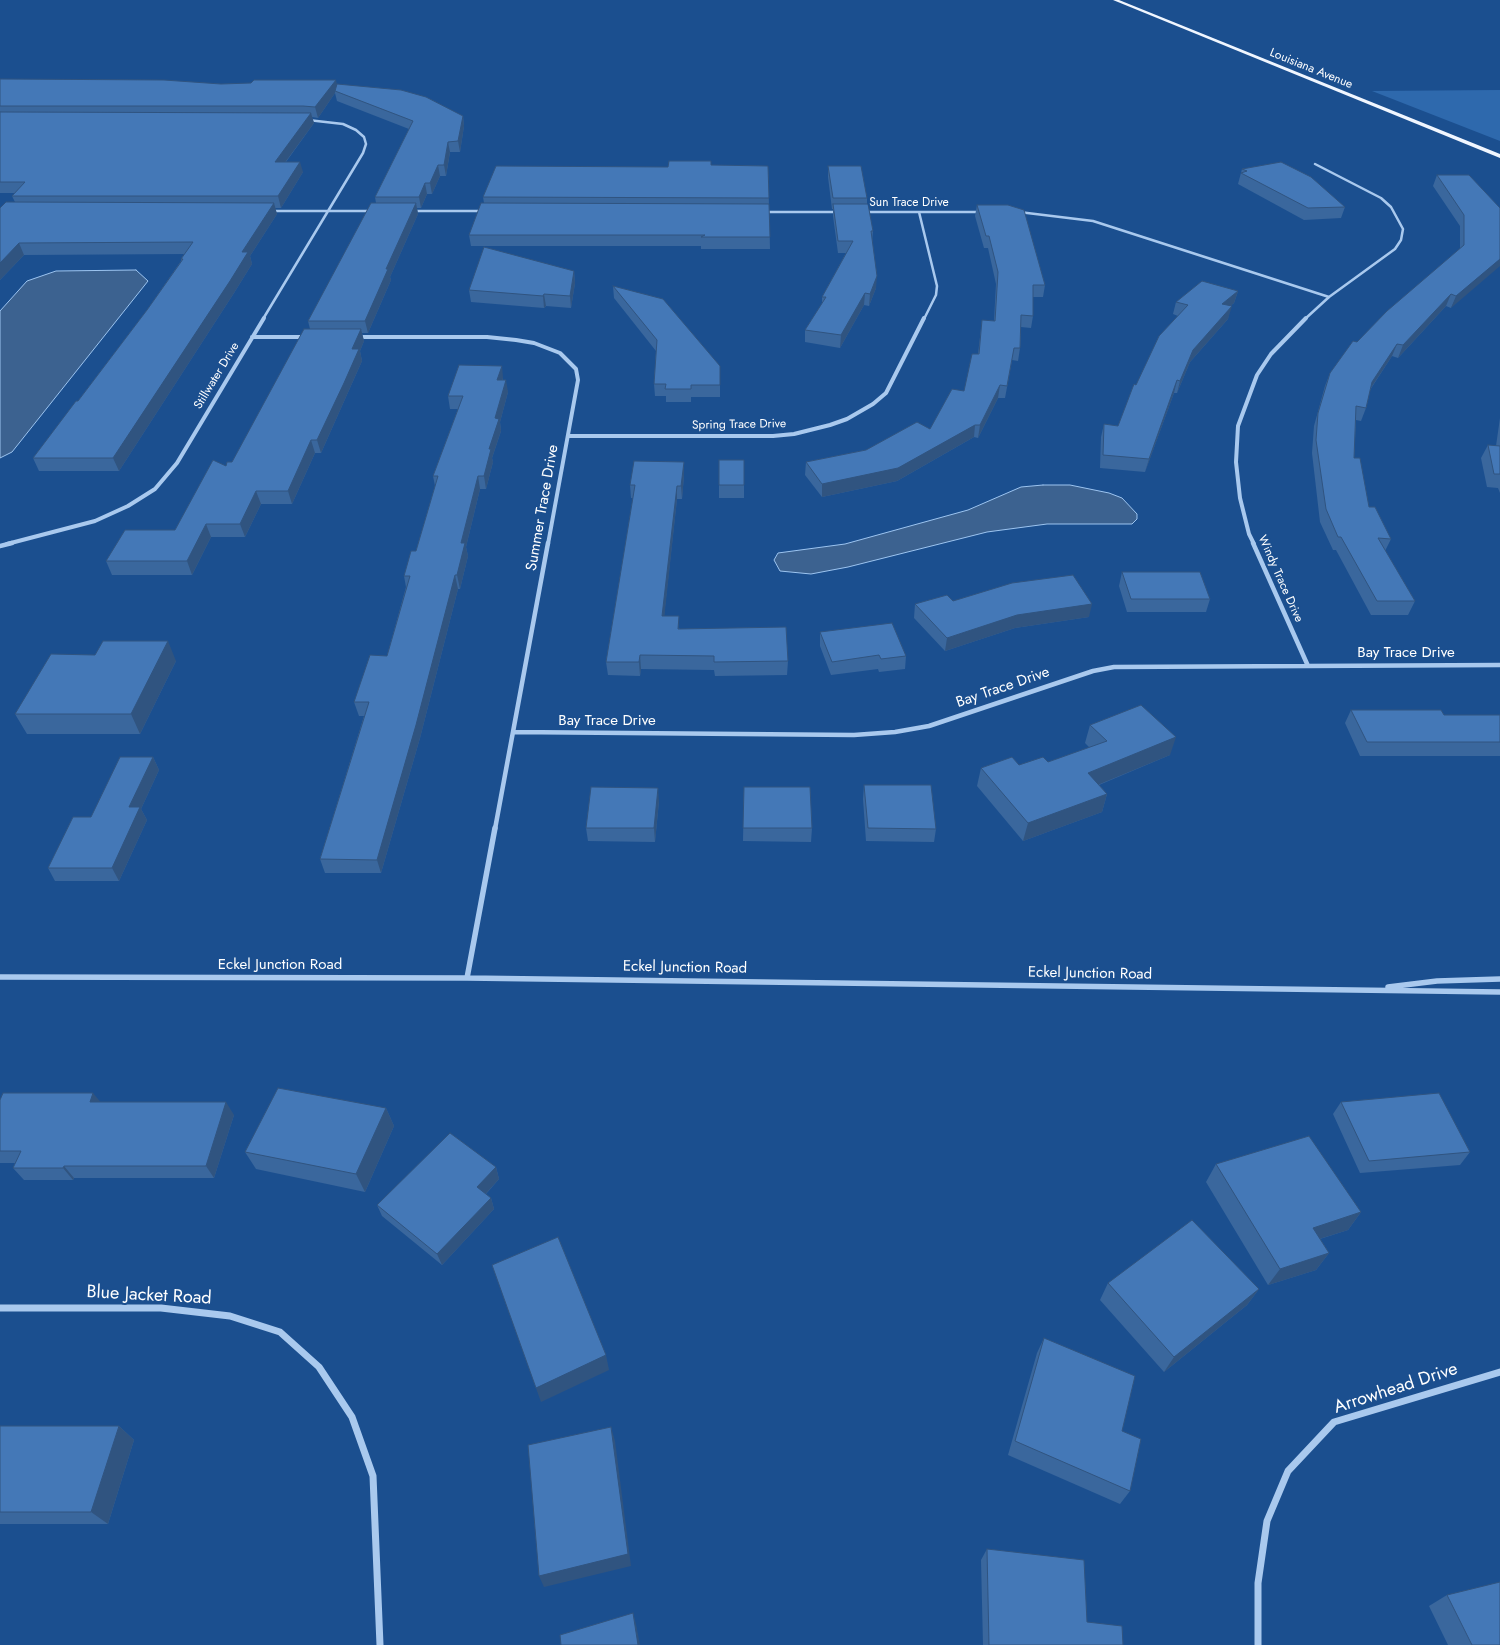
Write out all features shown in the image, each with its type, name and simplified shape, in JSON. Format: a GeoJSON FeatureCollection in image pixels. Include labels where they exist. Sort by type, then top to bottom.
{"type":"FeatureCollection","features":[{"type":"Feature","properties":{"kind":"main road","name":"Louisiana Avenue"},"geometry":{"type":"LineString","coordinates":[[1115,0],[1500,156]]}},
{"type":"Feature","properties":{"kind":"street","name":"Stillwater Drive"},"geometry":{"type":"LineString","coordinates":[[0,546],[95,520],[128,506],[155,489],[177,463],[363,153],[366,144],[364,137],[350,127],[327,121],[306,119]]}},
{"type":"Feature","properties":{"kind":"street","name":"Windy Trace Drive"},"geometry":{"type":"LineString","coordinates":[[1308,666],[1249,534],[1240,498],[1237,453],[1238,426],[1257,375],[1271,354],[1283,340],[1329,297],[1395,249],[1401,240],[1403,229],[1391,207],[1380,198],[1314,164]]}},
{"type":"Feature","properties":{"kind":"street"},"geometry":{"type":"LineString","coordinates":[[268,211],[377,211]]}},
{"type":"Feature","properties":{"kind":"street"},"geometry":{"type":"LineString","coordinates":[[406,211],[485,211]]}},
{"type":"Feature","properties":{"kind":"street"},"geometry":{"type":"LineString","coordinates":[[762,212],[840,212]]}},
{"type":"Feature","properties":{"kind":"street","name":"Sun Trace Drive"},"geometry":{"type":"LineString","coordinates":[[860,212],[988,212]]}},
{"type":"Feature","properties":{"kind":"street","name":"Spring Trace Drive"},"geometry":{"type":"LineString","coordinates":[[568,436],[773,436],[794,434],[830,425],[847,419],[867,408],[886,393],[936,294],[937,286],[920,212]]}},
{"type":"Feature","properties":{"kind":"street"},"geometry":{"type":"LineString","coordinates":[[1017,212],[1056,215],[1094,221],[1329,297]]}},
{"type":"Feature","properties":{"kind":"street"},"geometry":{"type":"LineString","coordinates":[[252,337],[311,337]]}},
{"type":"Feature","properties":{"kind":"street","name":"Summer Trace Drive"},"geometry":{"type":"LineString","coordinates":[[350,337],[486,337],[534,343],[560,354],[576,369],[578,380],[568,436],[467,978]]}},
{"type":"Feature","properties":{"kind":"street","name":"Bay Trace Drive"},"geometry":{"type":"LineString","coordinates":[[513,732],[854,735],[895,732],[928,726],[1093,671],[1114,667],[1500,665]]}},
{"type":"Feature","properties":{"kind":"street","name":"Eckel Junction Road"},"geometry":{"type":"LineString","coordinates":[[0,977],[467,978],[1500,992]]}},
{"type":"Feature","properties":{"kind":"street","name":"Eckel Junction Road"},"geometry":{"type":"LineString","coordinates":[[1370,990],[1438,981],[1500,979]]}},
{"type":"Feature","properties":{"kind":"street","name":"Blue Jacket Road"},"geometry":{"type":"LineString","coordinates":[[0,1308],[161,1308],[230,1316],[280,1332],[319,1367],[352,1417],[373,1476],[380,1645]]}},
{"type":"Feature","properties":{"kind":"street","name":"Arrowhead Drive"},"geometry":{"type":"LineString","coordinates":[[1258,1645],[1258,1583],[1267,1521],[1288,1471],[1334,1422],[1500,1372]]}},
{"type":"Feature","properties":{"kind":"shaded area"},"geometry":{"type":"Polygon","coordinates":[[[1500,90],[1500,141],[1372,91],[1500,90]]]}},
{"type":"Feature","properties":{"kind":"shaded area"},"geometry":{"type":"Polygon","coordinates":[[[136,270],[148,281],[12,452],[0,458],[0,311],[27,281],[56,271],[136,270]]]}},
{"type":"Feature","properties":{"kind":"shaded area"},"geometry":{"type":"Polygon","coordinates":[[[1070,485],[1109,493],[1122,498],[1137,514],[1137,519],[1132,524],[1047,524],[987,532],[848,567],[811,574],[780,571],[774,560],[778,553],[845,544],[968,510],[1021,487],[1070,485]]]}},
{"type":"Feature","properties":{"kind":"building"},"geometry":{"type":"Polygon","coordinates":[[[0,79],[164,80],[221,84],[251,83],[254,80],[336,80],[315,107],[0,106],[0,79]]]}},
{"type":"Feature","properties":{"kind":"building"},"geometry":{"type":"Polygon","coordinates":[[[337,84],[401,90],[426,97],[463,116],[458,141],[448,142],[444,165],[438,165],[430,183],[425,183],[419,197],[375,197],[413,121],[335,91],[337,84]]]}},
{"type":"Feature","properties":{"kind":"building"},"geometry":{"type":"Polygon","coordinates":[[[0,112],[311,113],[275,162],[300,162],[278,196],[12,196],[25,182],[0,182],[0,112]]]}},
{"type":"Feature","properties":{"kind":"building"},"geometry":{"type":"Polygon","coordinates":[[[669,161],[711,161],[711,165],[768,166],[769,198],[483,197],[496,166],[668,167],[669,161]]]}},
{"type":"Feature","properties":{"kind":"building"},"geometry":{"type":"Polygon","coordinates":[[[1281,162],[1311,177],[1345,207],[1308,208],[1241,173],[1247,171],[1242,169],[1281,162]]]}},
{"type":"Feature","properties":{"kind":"building"},"geometry":{"type":"Polygon","coordinates":[[[828,166],[861,166],[867,198],[833,198],[828,166]]]}},
{"type":"Feature","properties":{"kind":"building"},"geometry":{"type":"Polygon","coordinates":[[[1437,175],[1469,175],[1500,208],[1500,259],[1456,296],[1451,294],[1403,345],[1397,344],[1372,382],[1366,408],[1356,406],[1354,458],[1360,458],[1369,507],[1375,507],[1391,539],[1378,538],[1415,601],[1377,601],[1341,537],[1338,537],[1326,509],[1316,440],[1318,413],[1330,373],[1353,341],[1357,342],[1387,311],[1464,245],[1464,215],[1437,175]]]}},
{"type":"Feature","properties":{"kind":"building"},"geometry":{"type":"Polygon","coordinates":[[[6,202],[274,203],[242,252],[248,252],[230,281],[113,458],[33,458],[147,310],[193,242],[19,243],[0,263],[0,208],[6,202]]]}},
{"type":"Feature","properties":{"kind":"building"},"geometry":{"type":"Polygon","coordinates":[[[371,203],[416,203],[365,321],[308,321],[371,203]]]}},
{"type":"Feature","properties":{"kind":"building"},"geometry":{"type":"Polygon","coordinates":[[[481,203],[769,204],[770,237],[701,237],[705,235],[469,235],[481,203]]]}},
{"type":"Feature","properties":{"kind":"building"},"geometry":{"type":"Polygon","coordinates":[[[833,204],[868,204],[873,231],[871,231],[877,276],[870,294],[865,293],[841,335],[805,330],[826,297],[822,297],[853,241],[838,241],[833,204]]]}},
{"type":"Feature","properties":{"kind":"building"},"geometry":{"type":"Polygon","coordinates":[[[977,205],[1008,205],[1024,210],[1045,285],[1033,285],[1033,316],[1021,315],[1020,348],[1014,348],[1007,386],[1000,385],[980,425],[975,425],[898,468],[822,484],[806,462],[866,450],[917,422],[930,429],[952,389],[964,391],[972,354],[979,354],[982,320],[995,321],[998,272],[989,236],[986,236],[977,205]]]}},
{"type":"Feature","properties":{"kind":"building"},"geometry":{"type":"Polygon","coordinates":[[[484,247],[574,271],[570,296],[544,294],[543,296],[469,290],[484,247]]]}},
{"type":"Feature","properties":{"kind":"building"},"geometry":{"type":"Polygon","coordinates":[[[1202,281],[1238,291],[1222,304],[1232,306],[1193,350],[1180,381],[1177,380],[1149,459],[1103,455],[1104,424],[1118,426],[1134,384],[1136,385],[1159,336],[1188,305],[1176,302],[1202,281]]]}},
{"type":"Feature","properties":{"kind":"building"},"geometry":{"type":"Polygon","coordinates":[[[613,286],[663,299],[720,366],[720,385],[691,385],[691,389],[665,389],[666,384],[654,384],[657,340],[613,286]]]}},
{"type":"Feature","properties":{"kind":"building"},"geometry":{"type":"Polygon","coordinates":[[[304,329],[361,329],[352,349],[359,349],[344,383],[317,440],[311,440],[288,491],[256,491],[240,524],[206,524],[187,561],[106,561],[125,530],[175,530],[213,460],[226,466],[227,462],[232,462],[304,329]]]}},
{"type":"Feature","properties":{"kind":"building"},"geometry":{"type":"Polygon","coordinates":[[[459,365],[502,366],[497,380],[506,380],[495,418],[499,419],[489,449],[491,449],[484,476],[478,476],[461,543],[465,543],[416,725],[377,860],[320,859],[369,702],[354,702],[370,655],[387,656],[410,576],[404,576],[411,551],[416,551],[438,476],[433,476],[463,396],[448,396],[459,365]]]}},
{"type":"Feature","properties":{"kind":"building"},"geometry":{"type":"Polygon","coordinates":[[[1488,445],[1500,446],[1500,474],[1494,474],[1488,445]]]}},
{"type":"Feature","properties":{"kind":"building"},"geometry":{"type":"Polygon","coordinates":[[[719,460],[744,460],[744,485],[719,485],[719,460]]]}},
{"type":"Feature","properties":{"kind":"building"},"geometry":{"type":"Polygon","coordinates":[[[634,461],[684,462],[681,486],[677,486],[662,616],[679,616],[678,629],[786,627],[788,661],[714,662],[714,656],[640,655],[639,662],[606,662],[635,485],[630,485],[634,461]]]}},
{"type":"Feature","properties":{"kind":"building"},"geometry":{"type":"Polygon","coordinates":[[[1122,572],[1200,572],[1210,599],[1131,599],[1122,572]]]}},
{"type":"Feature","properties":{"kind":"building"},"geometry":{"type":"Polygon","coordinates":[[[1073,575],[1092,604],[1017,615],[947,638],[915,604],[947,595],[953,601],[1012,583],[1073,575]]]}},
{"type":"Feature","properties":{"kind":"building"},"geometry":{"type":"Polygon","coordinates":[[[892,623],[906,656],[881,659],[879,655],[832,662],[820,632],[892,623]]]}},
{"type":"Feature","properties":{"kind":"building"},"geometry":{"type":"Polygon","coordinates":[[[103,641],[168,641],[131,714],[15,714],[51,654],[95,655],[103,641]]]}},
{"type":"Feature","properties":{"kind":"building"},"geometry":{"type":"Polygon","coordinates":[[[1141,705],[1176,737],[1088,773],[1107,794],[1028,823],[981,768],[1012,757],[1019,765],[1043,757],[1048,762],[1107,741],[1090,725],[1141,705]]]}},
{"type":"Feature","properties":{"kind":"building"},"geometry":{"type":"Polygon","coordinates":[[[1351,710],[1441,710],[1444,715],[1500,715],[1500,742],[1367,742],[1351,710]]]}},
{"type":"Feature","properties":{"kind":"building"},"geometry":{"type":"Polygon","coordinates":[[[120,757],[153,757],[129,807],[140,807],[112,868],[48,868],[73,817],[91,817],[120,757]]]}},
{"type":"Feature","properties":{"kind":"building"},"geometry":{"type":"Polygon","coordinates":[[[864,785],[931,785],[936,829],[868,828],[864,785]]]}},
{"type":"Feature","properties":{"kind":"building"},"geometry":{"type":"Polygon","coordinates":[[[591,787],[658,788],[654,828],[586,828],[591,787]]]}},
{"type":"Feature","properties":{"kind":"building"},"geometry":{"type":"Polygon","coordinates":[[[744,787],[810,787],[812,828],[743,828],[744,787]]]}},
{"type":"Feature","properties":{"kind":"building"},"geometry":{"type":"Polygon","coordinates":[[[278,1088],[386,1108],[356,1174],[245,1152],[278,1088]]]}},
{"type":"Feature","properties":{"kind":"building"},"geometry":{"type":"Polygon","coordinates":[[[3,1093],[93,1093],[90,1102],[226,1102],[206,1166],[13,1168],[21,1151],[0,1151],[0,1100],[3,1093]]]}},
{"type":"Feature","properties":{"kind":"building"},"geometry":{"type":"Polygon","coordinates":[[[1439,1093],[1470,1152],[1369,1161],[1341,1102],[1439,1093]]]}},
{"type":"Feature","properties":{"kind":"building"},"geometry":{"type":"Polygon","coordinates":[[[450,1133],[496,1167],[477,1187],[491,1198],[437,1254],[377,1205],[450,1133]]]}},
{"type":"Feature","properties":{"kind":"building"},"geometry":{"type":"Polygon","coordinates":[[[1309,1136],[1361,1212],[1313,1228],[1329,1253],[1280,1269],[1216,1164],[1309,1136]]]}},
{"type":"Feature","properties":{"kind":"building"},"geometry":{"type":"Polygon","coordinates":[[[1192,1220],[1259,1289],[1174,1357],[1108,1283],[1192,1220]]]}},
{"type":"Feature","properties":{"kind":"building"},"geometry":{"type":"Polygon","coordinates":[[[558,1237],[606,1355],[536,1388],[492,1265],[558,1237]]]}},
{"type":"Feature","properties":{"kind":"building"},"geometry":{"type":"Polygon","coordinates":[[[1044,1338],[1135,1376],[1122,1431],[1141,1439],[1130,1491],[1015,1441],[1044,1338]]]}},
{"type":"Feature","properties":{"kind":"building"},"geometry":{"type":"Polygon","coordinates":[[[0,1426],[119,1426],[91,1512],[0,1512],[0,1426]]]}},
{"type":"Feature","properties":{"kind":"building"},"geometry":{"type":"Polygon","coordinates":[[[611,1427],[628,1554],[539,1576],[528,1445],[611,1427]]]}},
{"type":"Feature","properties":{"kind":"building"},"geometry":{"type":"Polygon","coordinates":[[[987,1549],[1084,1560],[1087,1622],[1122,1626],[1123,1645],[989,1645],[987,1549]]]}},
{"type":"Feature","properties":{"kind":"building"},"geometry":{"type":"Polygon","coordinates":[[[1500,1582],[1500,1645],[1472,1645],[1447,1595],[1500,1582]]]}},
{"type":"Feature","properties":{"kind":"building"},"geometry":{"type":"Polygon","coordinates":[[[633,1613],[638,1645],[561,1645],[560,1635],[633,1613]]]}}]}
